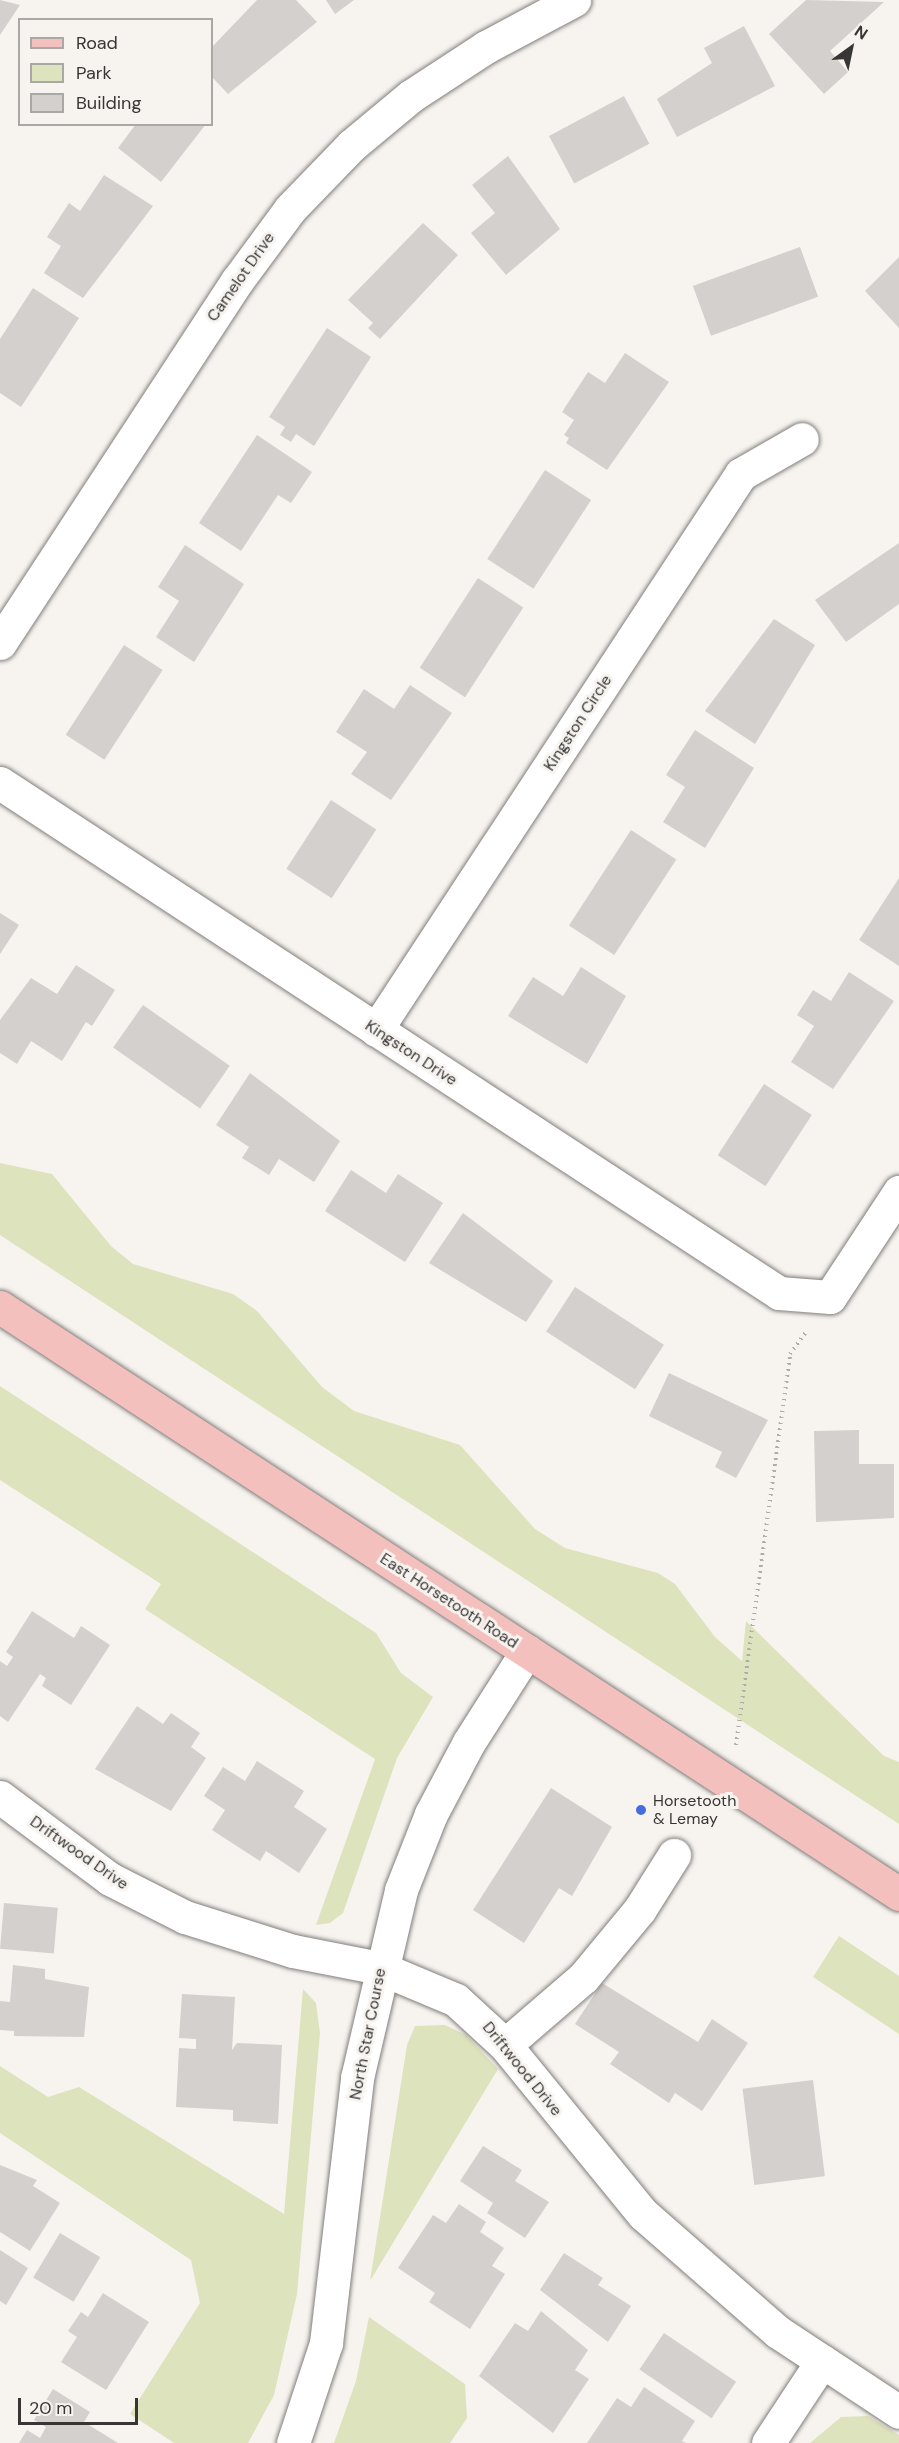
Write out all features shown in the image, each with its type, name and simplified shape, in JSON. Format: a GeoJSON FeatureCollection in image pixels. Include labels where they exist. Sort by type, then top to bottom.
{"type":"FeatureCollection","features":[{"type":"Feature","properties":{"kind":"main road","name":"East Horsetooth Road"},"geometry":{"type":"LineString","coordinates":[[0,1307],[899,1894]]}},
{"type":"Feature","properties":{"kind":"street","name":"Camelot Drive"},"geometry":{"type":"LineString","coordinates":[[0,643],[237,281],[290,209],[352,145],[411,96],[486,46],[573,0]]}},
{"type":"Feature","properties":{"kind":"street","name":"Kingston Circle"},"geometry":{"type":"LineString","coordinates":[[376,1030],[741,474],[802,438]]}},
{"type":"Feature","properties":{"kind":"street","name":"Kingston Drive"},"geometry":{"type":"LineString","coordinates":[[0,783],[779,1293],[830,1297]]}},
{"type":"Feature","properties":{"kind":"street"},"geometry":{"type":"LineString","coordinates":[[830,1297],[899,1192]]}},
{"type":"Feature","properties":{"kind":"street","name":"North Star Course"},"geometry":{"type":"LineString","coordinates":[[292,2443],[326,2343],[357,2078],[380,1968],[401,1890],[431,1814],[527,1652]]}},
{"type":"Feature","properties":{"kind":"street","name":"Driftwood Drive"},"geometry":{"type":"LineString","coordinates":[[0,1797],[110,1879],[185,1917],[293,1951],[380,1968],[456,2000],[505,2045],[643,2214],[778,2332],[899,2412]]}},
{"type":"Feature","properties":{"kind":"street"},"geometry":{"type":"LineString","coordinates":[[505,2045],[583,1978],[640,1909],[674,1855]]}},
{"type":"Feature","properties":{"kind":"street"},"geometry":{"type":"LineString","coordinates":[[768,2443],[822,2361]]}},
{"type":"Feature","properties":{"kind":"path"},"geometry":{"type":"LineString","coordinates":[[731,1784],[790,1354],[830,1297]]}},
{"type":"Feature","properties":{"kind":"green space"},"geometry":{"type":"Polygon","coordinates":[[[0,1163],[52,1174],[111,1246],[133,1264],[233,1294],[257,1311],[322,1387],[354,1411],[460,1445],[535,1529],[565,1548],[658,1573],[675,1584],[715,1637],[742,1661],[746,1621],[884,1756],[899,1762],[899,1824],[0,1235],[0,1163]]]}},
{"type":"Feature","properties":{"kind":"green space"},"geometry":{"type":"Polygon","coordinates":[[[0,1386],[376,1633],[401,1673],[433,1697],[397,1758],[343,1913],[330,1923],[316,1925],[375,1759],[145,1609],[161,1584],[0,1480],[0,1386]]]}},
{"type":"Feature","properties":{"kind":"green space"},"geometry":{"type":"Polygon","coordinates":[[[839,1936],[899,1976],[899,2034],[813,1977],[839,1936]]]}},
{"type":"Feature","properties":{"kind":"green space"},"geometry":{"type":"Polygon","coordinates":[[[303,1989],[316,2003],[320,2033],[297,2294],[274,2395],[248,2443],[174,2443],[130,2414],[200,2303],[191,2260],[0,2133],[0,2066],[48,2097],[79,2087],[284,2214],[303,1989]]]}},
{"type":"Feature","properties":{"kind":"green space"},"geometry":{"type":"Polygon","coordinates":[[[445,2025],[466,2035],[498,2069],[370,2281],[407,2045],[415,2026],[445,2025]]]}},
{"type":"Feature","properties":{"kind":"green space"},"geometry":{"type":"Polygon","coordinates":[[[369,2317],[465,2384],[467,2418],[450,2443],[334,2443],[356,2381],[369,2317]]]}},
{"type":"Feature","properties":{"kind":"green space"},"geometry":{"type":"Polygon","coordinates":[[[868,2416],[899,2435],[899,2443],[810,2443],[841,2417],[868,2416]]]}},
{"type":"Feature","properties":{"kind":"building"},"geometry":{"type":"Polygon","coordinates":[[[0,0],[20,5],[0,35],[0,0]]]}},
{"type":"Feature","properties":{"kind":"building"},"geometry":{"type":"Polygon","coordinates":[[[257,0],[296,0],[317,22],[228,94],[213,78],[213,46],[257,0]]]}},
{"type":"Feature","properties":{"kind":"building"},"geometry":{"type":"Polygon","coordinates":[[[326,0],[354,0],[335,14],[326,0]]]}},
{"type":"Feature","properties":{"kind":"building"},"geometry":{"type":"Polygon","coordinates":[[[806,0],[884,2],[830,51],[848,72],[824,94],[769,34],[806,0]]]}},
{"type":"Feature","properties":{"kind":"building"},"geometry":{"type":"Polygon","coordinates":[[[744,26],[775,86],[677,137],[657,99],[712,63],[704,48],[744,26]]]}},
{"type":"Feature","properties":{"kind":"building"},"geometry":{"type":"Polygon","coordinates":[[[624,96],[649,144],[574,184],[549,136],[624,96]]]}},
{"type":"Feature","properties":{"kind":"building"},"geometry":{"type":"Polygon","coordinates":[[[134,126],[204,126],[161,182],[118,148],[134,126]]]}},
{"type":"Feature","properties":{"kind":"building"},"geometry":{"type":"Polygon","coordinates":[[[508,156],[560,229],[506,275],[471,233],[495,213],[472,185],[508,156]]]}},
{"type":"Feature","properties":{"kind":"building"},"geometry":{"type":"Polygon","coordinates":[[[104,175],[153,206],[83,298],[44,273],[61,246],[47,237],[69,203],[80,211],[104,175]]]}},
{"type":"Feature","properties":{"kind":"building"},"geometry":{"type":"Polygon","coordinates":[[[423,223],[458,255],[380,339],[368,328],[373,323],[348,300],[423,223]]]}},
{"type":"Feature","properties":{"kind":"building"},"geometry":{"type":"Polygon","coordinates":[[[800,247],[818,297],[711,336],[693,286],[800,247]]]}},
{"type":"Feature","properties":{"kind":"building"},"geometry":{"type":"Polygon","coordinates":[[[899,257],[899,328],[865,291],[899,257]]]}},
{"type":"Feature","properties":{"kind":"building"},"geometry":{"type":"Polygon","coordinates":[[[33,288],[79,318],[21,407],[0,393],[0,339],[33,288]]]}},
{"type":"Feature","properties":{"kind":"building"},"geometry":{"type":"Polygon","coordinates":[[[327,328],[371,357],[314,446],[296,434],[291,442],[280,435],[285,427],[269,417],[327,328]]]}},
{"type":"Feature","properties":{"kind":"building"},"geometry":{"type":"Polygon","coordinates":[[[625,353],[669,382],[607,470],[566,443],[569,438],[564,435],[574,420],[562,412],[588,372],[605,383],[625,353]]]}},
{"type":"Feature","properties":{"kind":"building"},"geometry":{"type":"Polygon","coordinates":[[[257,435],[312,472],[291,503],[278,495],[241,551],[199,523],[257,435]]]}},
{"type":"Feature","properties":{"kind":"building"},"geometry":{"type":"Polygon","coordinates":[[[545,470],[591,500],[533,589],[487,559],[545,470]]]}},
{"type":"Feature","properties":{"kind":"building"},"geometry":{"type":"Polygon","coordinates":[[[899,543],[899,604],[846,642],[815,600],[899,543]]]}},
{"type":"Feature","properties":{"kind":"building"},"geometry":{"type":"Polygon","coordinates":[[[185,545],[244,584],[194,662],[156,637],[179,601],[158,587],[185,545]]]}},
{"type":"Feature","properties":{"kind":"building"},"geometry":{"type":"Polygon","coordinates":[[[478,578],[523,607],[465,697],[420,668],[478,578]]]}},
{"type":"Feature","properties":{"kind":"building"},"geometry":{"type":"Polygon","coordinates":[[[774,619],[815,645],[755,744],[705,711],[774,619]]]}},
{"type":"Feature","properties":{"kind":"building"},"geometry":{"type":"Polygon","coordinates":[[[124,645],[163,670],[104,760],[66,735],[124,645]]]}},
{"type":"Feature","properties":{"kind":"building"},"geometry":{"type":"Polygon","coordinates":[[[410,685],[452,713],[391,800],[351,774],[367,752],[336,732],[364,689],[394,709],[410,685]]]}},
{"type":"Feature","properties":{"kind":"building"},"geometry":{"type":"Polygon","coordinates":[[[695,730],[754,768],[705,848],[663,822],[685,787],[666,775],[695,730]]]}},
{"type":"Feature","properties":{"kind":"building"},"geometry":{"type":"Polygon","coordinates":[[[331,800],[376,829],[332,898],[286,869],[331,800]]]}},
{"type":"Feature","properties":{"kind":"building"},"geometry":{"type":"Polygon","coordinates":[[[631,830],[676,859],[614,955],[569,926],[631,830]]]}},
{"type":"Feature","properties":{"kind":"building"},"geometry":{"type":"Polygon","coordinates":[[[899,878],[899,966],[859,940],[899,878]]]}},
{"type":"Feature","properties":{"kind":"building"},"geometry":{"type":"Polygon","coordinates":[[[0,913],[19,925],[0,954],[0,913]]]}},
{"type":"Feature","properties":{"kind":"building"},"geometry":{"type":"Polygon","coordinates":[[[76,965],[115,990],[92,1026],[86,1022],[62,1061],[31,1041],[17,1064],[0,1053],[0,1020],[31,978],[57,994],[76,965]]]}},
{"type":"Feature","properties":{"kind":"building"},"geometry":{"type":"Polygon","coordinates":[[[581,967],[626,996],[587,1064],[508,1016],[533,977],[563,996],[581,967]]]}},
{"type":"Feature","properties":{"kind":"building"},"geometry":{"type":"Polygon","coordinates":[[[849,972],[894,1001],[833,1089],[791,1062],[814,1026],[797,1015],[813,990],[831,1001],[849,972]]]}},
{"type":"Feature","properties":{"kind":"building"},"geometry":{"type":"Polygon","coordinates":[[[143,1005],[230,1066],[200,1108],[113,1048],[143,1005]]]}},
{"type":"Feature","properties":{"kind":"building"},"geometry":{"type":"Polygon","coordinates":[[[250,1073],[340,1141],[314,1182],[279,1159],[269,1175],[242,1158],[249,1147],[216,1125],[250,1073]]]}},
{"type":"Feature","properties":{"kind":"building"},"geometry":{"type":"Polygon","coordinates":[[[764,1084],[812,1115],[766,1186],[718,1155],[764,1084]]]}},
{"type":"Feature","properties":{"kind":"building"},"geometry":{"type":"Polygon","coordinates":[[[351,1170],[386,1193],[398,1174],[443,1203],[405,1262],[325,1211],[351,1170]]]}},
{"type":"Feature","properties":{"kind":"building"},"geometry":{"type":"Polygon","coordinates":[[[463,1213],[553,1281],[526,1322],[429,1263],[463,1213]]]}},
{"type":"Feature","properties":{"kind":"building"},"geometry":{"type":"Polygon","coordinates":[[[575,1287],[664,1345],[635,1389],[546,1331],[575,1287]]]}},
{"type":"Feature","properties":{"kind":"building"},"geometry":{"type":"Polygon","coordinates":[[[669,1373],[768,1420],[736,1478],[715,1467],[722,1452],[649,1416],[669,1373]]]}},
{"type":"Feature","properties":{"kind":"building"},"geometry":{"type":"Polygon","coordinates":[[[859,1430],[859,1464],[894,1464],[894,1518],[816,1522],[814,1431],[859,1430]]]}},
{"type":"Feature","properties":{"kind":"building"},"geometry":{"type":"Polygon","coordinates":[[[32,1611],[74,1638],[81,1626],[110,1645],[71,1705],[42,1686],[46,1678],[40,1674],[8,1722],[0,1716],[0,1661],[7,1666],[13,1657],[6,1652],[32,1611]]]}},
{"type":"Feature","properties":{"kind":"building"},"geometry":{"type":"Polygon","coordinates":[[[137,1706],[163,1724],[171,1713],[200,1733],[191,1747],[206,1758],[171,1811],[95,1769],[137,1706]]]}},
{"type":"Feature","properties":{"kind":"building"},"geometry":{"type":"Polygon","coordinates":[[[257,1761],[304,1791],[294,1807],[327,1829],[299,1873],[266,1851],[260,1861],[212,1830],[225,1810],[204,1796],[223,1767],[245,1781],[257,1761]]]}},
{"type":"Feature","properties":{"kind":"building"},"geometry":{"type":"Polygon","coordinates":[[[551,1788],[612,1827],[572,1896],[559,1888],[524,1943],[473,1910],[551,1788]]]}},
{"type":"Feature","properties":{"kind":"building"},"geometry":{"type":"Polygon","coordinates":[[[4,1903],[58,1908],[54,1954],[0,1949],[4,1903]]]}},
{"type":"Feature","properties":{"kind":"building"},"geometry":{"type":"Polygon","coordinates":[[[13,1965],[45,1969],[45,1979],[89,1987],[84,2037],[14,2036],[14,2031],[0,2030],[0,2001],[10,2002],[13,1965]]]}},
{"type":"Feature","properties":{"kind":"building"},"geometry":{"type":"Polygon","coordinates":[[[602,1983],[698,2042],[712,2019],[748,2043],[702,2111],[675,2093],[669,2103],[610,2064],[619,2052],[575,2024],[602,1983]]]}},
{"type":"Feature","properties":{"kind":"building"},"geometry":{"type":"Polygon","coordinates":[[[182,1994],[235,1997],[232,2050],[237,2043],[282,2045],[278,2124],[233,2121],[233,2110],[176,2107],[179,2048],[196,2049],[196,2039],[179,2038],[182,1994]]]}},
{"type":"Feature","properties":{"kind":"building"},"geometry":{"type":"Polygon","coordinates":[[[813,2080],[825,2176],[754,2185],[743,2089],[813,2080]]]}},
{"type":"Feature","properties":{"kind":"building"},"geometry":{"type":"Polygon","coordinates":[[[483,2146],[522,2170],[515,2181],[549,2202],[525,2238],[487,2213],[493,2203],[460,2181],[483,2146]]]}},
{"type":"Feature","properties":{"kind":"building"},"geometry":{"type":"Polygon","coordinates":[[[0,2165],[37,2180],[33,2186],[60,2203],[30,2251],[0,2232],[0,2165]]]}},
{"type":"Feature","properties":{"kind":"building"},"geometry":{"type":"Polygon","coordinates":[[[459,2204],[486,2222],[480,2232],[504,2248],[492,2266],[505,2274],[470,2329],[429,2302],[435,2293],[398,2268],[433,2215],[446,2223],[459,2204]]]}},
{"type":"Feature","properties":{"kind":"building"},"geometry":{"type":"Polygon","coordinates":[[[60,2233],[100,2257],[74,2302],[33,2278],[60,2233]]]}},
{"type":"Feature","properties":{"kind":"building"},"geometry":{"type":"Polygon","coordinates":[[[0,2250],[28,2268],[6,2305],[0,2301],[0,2250]]]}},
{"type":"Feature","properties":{"kind":"building"},"geometry":{"type":"Polygon","coordinates":[[[564,2253],[603,2278],[598,2285],[631,2306],[608,2342],[540,2290],[564,2253]]]}},
{"type":"Feature","properties":{"kind":"building"},"geometry":{"type":"Polygon","coordinates":[[[103,2293],[149,2322],[106,2390],[61,2362],[77,2337],[68,2331],[81,2312],[88,2317],[103,2293]]]}},
{"type":"Feature","properties":{"kind":"building"},"geometry":{"type":"Polygon","coordinates":[[[541,2311],[588,2350],[575,2370],[589,2379],[553,2433],[479,2376],[515,2323],[528,2331],[541,2311]]]}},
{"type":"Feature","properties":{"kind":"building"},"geometry":{"type":"Polygon","coordinates":[[[664,2333],[736,2382],[712,2418],[639,2369],[664,2333]]]}},
{"type":"Feature","properties":{"kind":"building"},"geometry":{"type":"Polygon","coordinates":[[[644,2387],[695,2421],[682,2441],[686,2443],[587,2443],[617,2398],[631,2407],[644,2387]]]}},
{"type":"Feature","properties":{"kind":"building"},"geometry":{"type":"Polygon","coordinates":[[[53,2389],[90,2412],[84,2422],[118,2443],[19,2443],[27,2430],[40,2438],[46,2427],[34,2420],[53,2389]]]}},
{"type":"Feature","properties":{"kind":"place","name":"Horsetooth & Lemay"},"geometry":{"type":"Point","coordinates":[641,1810]}}]}
